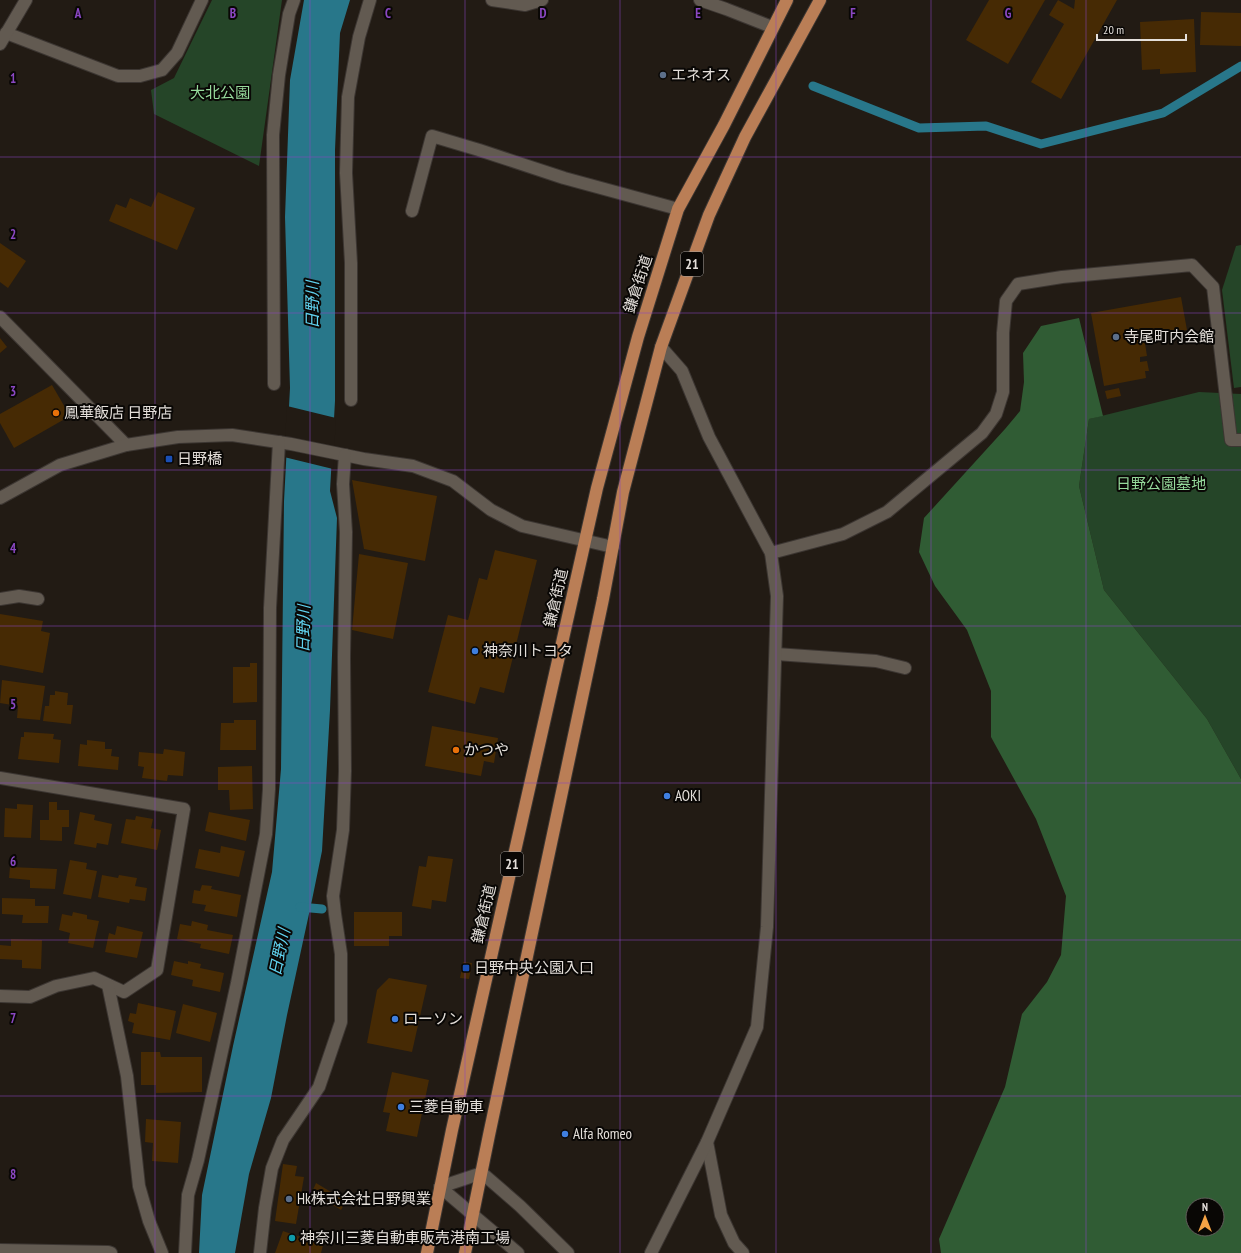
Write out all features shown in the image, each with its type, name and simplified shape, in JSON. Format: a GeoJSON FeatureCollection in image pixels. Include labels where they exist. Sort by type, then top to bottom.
{"type":"FeatureCollection","features":[{"type":"Feature","properties":{"kind":"main road","name":"鎌倉街道"},"geometry":{"type":"LineString","coordinates":[[427,1253],[454,1122],[597,488],[638,337],[678,209],[724,125],[787,0]]}},
{"type":"Feature","properties":{"kind":"main road","name":"21"},"geometry":{"type":"LineString","coordinates":[[465,1253],[490,1128],[602,607],[623,492],[661,347],[709,215],[742,144],[820,0]]}},
{"type":"Feature","properties":{"kind":"street"},"geometry":{"type":"LineString","coordinates":[[26,0],[3,39],[118,76],[140,76],[162,70],[177,53],[202,0]]}},
{"type":"Feature","properties":{"kind":"street"},"geometry":{"type":"LineString","coordinates":[[274,384],[273,135],[279,75],[289,14],[294,0]]}},
{"type":"Feature","properties":{"kind":"street"},"geometry":{"type":"LineString","coordinates":[[351,400],[351,263],[346,173],[348,97],[359,37],[370,0]]}},
{"type":"Feature","properties":{"kind":"street"},"geometry":{"type":"LineString","coordinates":[[492,0],[525,5],[542,0]]}},
{"type":"Feature","properties":{"kind":"street"},"geometry":{"type":"LineString","coordinates":[[700,0],[772,28]]}},
{"type":"Feature","properties":{"kind":"street"},"geometry":{"type":"LineString","coordinates":[[412,211],[432,136],[564,178],[678,209]]}},
{"type":"Feature","properties":{"kind":"street"},"geometry":{"type":"LineString","coordinates":[[771,552],[843,534],[887,512],[982,433],[996,414],[1002,392],[1002,333],[1006,301],[1018,284],[1062,277],[1192,265],[1214,287],[1231,440],[1241,440]]}},
{"type":"Feature","properties":{"kind":"street"},"geometry":{"type":"LineString","coordinates":[[0,317],[126,445]]}},
{"type":"Feature","properties":{"kind":"street"},"geometry":{"type":"LineString","coordinates":[[651,1253],[707,1142],[757,1027],[767,927],[778,596],[771,552],[709,437],[682,371],[661,347]]}},
{"type":"Feature","properties":{"kind":"street"},"geometry":{"type":"LineString","coordinates":[[0,498],[60,465],[126,445],[178,437],[232,435],[285,443],[364,459],[413,466],[453,481],[491,510],[522,526],[612,547]]}},
{"type":"Feature","properties":{"kind":"street"},"geometry":{"type":"LineString","coordinates":[[185,1253],[188,1195],[198,1160],[237,982],[266,834],[269,789],[270,608],[285,443]]}},
{"type":"Feature","properties":{"kind":"street"},"geometry":{"type":"LineString","coordinates":[[260,1253],[265,1208],[272,1168],[283,1140],[319,1087],[341,1022],[341,954],[333,896],[343,830],[346,771],[344,657],[346,532],[340,454]]}},
{"type":"Feature","properties":{"kind":"street"},"geometry":{"type":"LineString","coordinates":[[0,599],[19,596],[38,599]]}},
{"type":"Feature","properties":{"kind":"street"},"geometry":{"type":"LineString","coordinates":[[776,654],[876,661],[904,668]]}},
{"type":"Feature","properties":{"kind":"street"},"geometry":{"type":"LineString","coordinates":[[0,778],[184,809],[157,970],[124,992],[94,978],[56,986],[30,997],[0,996]]}},
{"type":"Feature","properties":{"kind":"street"},"geometry":{"type":"LineString","coordinates":[[108,984],[127,1076],[139,1186],[162,1253]]}},
{"type":"Feature","properties":{"kind":"street"},"geometry":{"type":"LineString","coordinates":[[707,1142],[721,1214],[734,1243],[743,1253]]}},
{"type":"Feature","properties":{"kind":"street"},"geometry":{"type":"LineString","coordinates":[[440,1187],[482,1173],[520,1206],[568,1253]]}},
{"type":"Feature","properties":{"kind":"street"},"geometry":{"type":"LineString","coordinates":[[440,1187],[518,1253]]}},
{"type":"Feature","properties":{"kind":"street"},"geometry":{"type":"LineString","coordinates":[[0,1250],[111,1253]]}},
{"type":"Feature","properties":{"kind":"green space","name":"大北公園"},"geometry":{"type":"Polygon","coordinates":[[[212,0],[282,0],[259,166],[154,114],[151,90],[174,78],[212,0]]]}},
{"type":"Feature","properties":{"kind":"green space"},"geometry":{"type":"Polygon","coordinates":[[[1241,245],[1241,387],[1234,388],[1222,290],[1236,246],[1241,245]]]}},
{"type":"Feature","properties":{"kind":"green space"},"geometry":{"type":"Polygon","coordinates":[[[1079,318],[1103,416],[1089,419],[1079,486],[1104,590],[1207,719],[1241,779],[1241,1253],[941,1253],[939,1239],[1005,1087],[1022,1014],[1047,982],[1061,955],[1066,896],[1036,819],[991,737],[991,691],[967,630],[935,586],[919,552],[924,518],[1020,411],[1024,382],[1023,353],[1041,326],[1079,318]]]}},
{"type":"Feature","properties":{"kind":"green space","name":"日野公園墓地"},"geometry":{"type":"Polygon","coordinates":[[[1199,392],[1241,394],[1241,779],[1207,719],[1104,590],[1079,486],[1089,419],[1199,392]]]}},
{"type":"Feature","properties":{"kind":"water","name":"日野川"},"geometry":{"type":"Polygon","coordinates":[[[304,0],[350,0],[340,33],[335,150],[335,401],[330,491],[337,518],[330,710],[322,851],[271,1098],[249,1174],[235,1253],[199,1253],[202,1195],[233,1046],[272,872],[281,769],[284,501],[290,388],[285,217],[290,80],[304,0]]]}},
{"type":"Feature","properties":{"kind":"pier"},"geometry":{"type":"Polygon","coordinates":[[[287,406],[336,418],[333,469],[284,457],[287,406]]]}},
{"type":"Feature","properties":{"kind":"building"},"geometry":{"type":"Polygon","coordinates":[[[989,0],[1045,0],[1008,64],[966,40],[989,0]]]}},
{"type":"Feature","properties":{"kind":"building"},"geometry":{"type":"Polygon","coordinates":[[[1058,0],[1074,9],[1075,0],[1117,0],[1061,99],[1031,82],[1064,24],[1049,15],[1058,0]]]}},
{"type":"Feature","properties":{"kind":"building"},"geometry":{"type":"Polygon","coordinates":[[[1201,12],[1241,13],[1241,46],[1200,45],[1201,12]]]}},
{"type":"Feature","properties":{"kind":"building"},"geometry":{"type":"Polygon","coordinates":[[[1194,19],[1196,72],[1160,74],[1160,69],[1142,70],[1140,22],[1194,19]]]}},
{"type":"Feature","properties":{"kind":"building"},"geometry":{"type":"Polygon","coordinates":[[[158,192],[195,208],[177,250],[109,221],[116,204],[126,208],[130,198],[151,207],[158,192]]]}},
{"type":"Feature","properties":{"kind":"building"},"geometry":{"type":"Polygon","coordinates":[[[0,243],[26,261],[8,288],[0,282],[0,243]]]}},
{"type":"Feature","properties":{"kind":"building"},"geometry":{"type":"Polygon","coordinates":[[[1181,297],[1187,330],[1144,337],[1147,356],[1140,357],[1140,362],[1147,361],[1149,371],[1145,371],[1146,378],[1104,386],[1091,313],[1181,297]]]}},
{"type":"Feature","properties":{"kind":"building"},"geometry":{"type":"Polygon","coordinates":[[[0,338],[7,347],[0,353],[0,338]]]}},
{"type":"Feature","properties":{"kind":"building"},"geometry":{"type":"Polygon","coordinates":[[[52,385],[70,416],[14,448],[0,423],[0,414],[52,385]]]}},
{"type":"Feature","properties":{"kind":"building"},"geometry":{"type":"Polygon","coordinates":[[[1119,388],[1121,396],[1107,399],[1105,391],[1119,388]]]}},
{"type":"Feature","properties":{"kind":"building"},"geometry":{"type":"Polygon","coordinates":[[[165,406],[166,415],[148,417],[147,409],[165,406]]]}},
{"type":"Feature","properties":{"kind":"building"},"geometry":{"type":"Polygon","coordinates":[[[352,480],[437,496],[425,561],[364,549],[352,480]]]}},
{"type":"Feature","properties":{"kind":"building"},"geometry":{"type":"Polygon","coordinates":[[[495,550],[537,560],[504,693],[480,687],[475,704],[428,692],[448,615],[468,620],[479,578],[487,580],[495,550]]]}},
{"type":"Feature","properties":{"kind":"building"},"geometry":{"type":"Polygon","coordinates":[[[359,554],[408,563],[393,639],[352,630],[359,554]]]}},
{"type":"Feature","properties":{"kind":"building"},"geometry":{"type":"Polygon","coordinates":[[[0,614],[43,621],[41,631],[50,633],[43,673],[0,665],[0,614]]]}},
{"type":"Feature","properties":{"kind":"building"},"geometry":{"type":"Polygon","coordinates":[[[250,663],[257,663],[257,702],[233,703],[233,667],[250,667],[250,663]]]}},
{"type":"Feature","properties":{"kind":"building"},"geometry":{"type":"Polygon","coordinates":[[[2,680],[45,686],[40,720],[17,718],[18,706],[0,703],[2,680]]]}},
{"type":"Feature","properties":{"kind":"building"},"geometry":{"type":"Polygon","coordinates":[[[55,691],[68,693],[67,705],[73,705],[71,724],[43,721],[45,706],[49,706],[50,695],[55,695],[55,691]]]}},
{"type":"Feature","properties":{"kind":"building"},"geometry":{"type":"Polygon","coordinates":[[[234,720],[256,720],[256,750],[220,750],[221,723],[234,723],[234,720]]]}},
{"type":"Feature","properties":{"kind":"building"},"geometry":{"type":"Polygon","coordinates":[[[432,726],[498,738],[494,763],[484,761],[481,776],[425,766],[432,726]]]}},
{"type":"Feature","properties":{"kind":"building"},"geometry":{"type":"Polygon","coordinates":[[[24,732],[54,734],[53,739],[61,740],[59,763],[18,759],[21,737],[24,737],[24,732]]]}},
{"type":"Feature","properties":{"kind":"building"},"geometry":{"type":"Polygon","coordinates":[[[87,740],[105,742],[105,749],[112,749],[111,756],[119,757],[118,770],[78,766],[80,744],[87,745],[87,740]]]}},
{"type":"Feature","properties":{"kind":"building"},"geometry":{"type":"Polygon","coordinates":[[[164,749],[185,752],[183,776],[168,775],[167,781],[142,778],[144,767],[138,766],[139,752],[163,754],[164,749]]]}},
{"type":"Feature","properties":{"kind":"building"},"geometry":{"type":"Polygon","coordinates":[[[252,766],[253,809],[230,810],[229,790],[218,790],[218,767],[252,766]]]}},
{"type":"Feature","properties":{"kind":"building"},"geometry":{"type":"Polygon","coordinates":[[[49,802],[57,802],[57,810],[69,810],[69,827],[62,827],[62,841],[40,840],[40,820],[49,820],[49,802]]]}},
{"type":"Feature","properties":{"kind":"building"},"geometry":{"type":"Polygon","coordinates":[[[17,804],[33,805],[31,838],[4,837],[5,808],[17,809],[17,804]]]}},
{"type":"Feature","properties":{"kind":"building"},"geometry":{"type":"Polygon","coordinates":[[[80,812],[95,815],[94,820],[112,824],[108,845],[97,843],[96,848],[74,844],[80,812]]]}},
{"type":"Feature","properties":{"kind":"building"},"geometry":{"type":"Polygon","coordinates":[[[209,812],[250,820],[246,841],[205,831],[209,812]]]}},
{"type":"Feature","properties":{"kind":"building"},"geometry":{"type":"Polygon","coordinates":[[[136,816],[153,819],[151,828],[161,830],[157,850],[121,843],[126,819],[135,820],[136,816]]]}},
{"type":"Feature","properties":{"kind":"building"},"geometry":{"type":"Polygon","coordinates":[[[221,846],[245,851],[239,877],[195,868],[199,849],[220,853],[221,846]]]}},
{"type":"Feature","properties":{"kind":"building"},"geometry":{"type":"Polygon","coordinates":[[[428,856],[453,859],[446,902],[432,900],[431,909],[412,906],[419,866],[426,867],[428,856]]]}},
{"type":"Feature","properties":{"kind":"building"},"geometry":{"type":"Polygon","coordinates":[[[70,860],[87,863],[86,869],[97,871],[91,899],[63,894],[70,860]]]}},
{"type":"Feature","properties":{"kind":"building"},"geometry":{"type":"Polygon","coordinates":[[[10,867],[57,869],[55,889],[30,888],[30,880],[9,878],[10,867]]]}},
{"type":"Feature","properties":{"kind":"building"},"geometry":{"type":"Polygon","coordinates":[[[102,875],[118,878],[119,875],[137,878],[135,886],[147,888],[145,901],[130,899],[129,903],[98,897],[102,875]]]}},
{"type":"Feature","properties":{"kind":"building"},"geometry":{"type":"Polygon","coordinates":[[[202,885],[212,886],[211,889],[241,895],[237,917],[204,911],[206,905],[192,903],[194,890],[200,891],[202,885]]]}},
{"type":"Feature","properties":{"kind":"building"},"geometry":{"type":"Polygon","coordinates":[[[2,898],[35,899],[35,906],[49,906],[48,923],[22,923],[23,915],[2,914],[2,898]]]}},
{"type":"Feature","properties":{"kind":"building"},"geometry":{"type":"Polygon","coordinates":[[[73,912],[87,915],[87,919],[99,921],[93,948],[68,943],[70,933],[59,930],[62,914],[72,916],[73,912]]]}},
{"type":"Feature","properties":{"kind":"building"},"geometry":{"type":"Polygon","coordinates":[[[354,912],[402,912],[402,936],[389,936],[389,946],[354,946],[354,912]]]}},
{"type":"Feature","properties":{"kind":"building"},"geometry":{"type":"Polygon","coordinates":[[[192,921],[208,925],[207,930],[233,935],[229,954],[200,948],[201,944],[177,939],[180,924],[191,926],[192,921]]]}},
{"type":"Feature","properties":{"kind":"building"},"geometry":{"type":"Polygon","coordinates":[[[117,926],[143,932],[137,958],[105,952],[109,933],[115,935],[117,926]]]}},
{"type":"Feature","properties":{"kind":"building"},"geometry":{"type":"Polygon","coordinates":[[[11,939],[42,940],[41,969],[22,968],[22,960],[0,959],[0,945],[11,946],[11,939]]]}},
{"type":"Feature","properties":{"kind":"building"},"geometry":{"type":"Polygon","coordinates":[[[174,961],[188,964],[188,961],[201,964],[200,968],[224,973],[220,992],[192,986],[193,980],[171,975],[174,961]]]}},
{"type":"Feature","properties":{"kind":"building"},"geometry":{"type":"Polygon","coordinates":[[[463,962],[472,963],[469,979],[460,978],[463,962]]]}},
{"type":"Feature","properties":{"kind":"building"},"geometry":{"type":"Polygon","coordinates":[[[389,978],[427,985],[412,1052],[367,1043],[377,990],[389,978]]]}},
{"type":"Feature","properties":{"kind":"building"},"geometry":{"type":"Polygon","coordinates":[[[138,1003],[176,1011],[170,1040],[132,1033],[134,1023],[128,1021],[130,1013],[136,1014],[138,1003]]]}},
{"type":"Feature","properties":{"kind":"building"},"geometry":{"type":"Polygon","coordinates":[[[183,1004],[217,1013],[210,1042],[176,1033],[183,1004]]]}},
{"type":"Feature","properties":{"kind":"building"},"geometry":{"type":"Polygon","coordinates":[[[141,1052],[160,1052],[161,1057],[202,1057],[202,1092],[156,1093],[156,1085],[141,1085],[141,1052]]]}},
{"type":"Feature","properties":{"kind":"building"},"geometry":{"type":"Polygon","coordinates":[[[392,1072],[429,1080],[417,1137],[386,1131],[390,1113],[383,1112],[392,1072]]]}},
{"type":"Feature","properties":{"kind":"building"},"geometry":{"type":"Polygon","coordinates":[[[146,1119],[181,1122],[178,1163],[152,1161],[153,1143],[145,1142],[146,1119]]]}},
{"type":"Feature","properties":{"kind":"building","name":"Hk株式会社日野興業"},"geometry":{"type":"Polygon","coordinates":[[[283,1164],[297,1166],[295,1176],[304,1177],[296,1224],[275,1221],[283,1164]]]}},
{"type":"Feature","properties":{"kind":"building"},"geometry":{"type":"Polygon","coordinates":[[[316,1183],[346,1201],[341,1210],[312,1192],[316,1183]]]}},
{"type":"Feature","properties":{"kind":"building","name":"神奈川三菱自動車販売港南工場"},"geometry":{"type":"Polygon","coordinates":[[[283,1231],[323,1245],[321,1253],[275,1253],[283,1231]]]}},
{"type":"Feature","properties":{"kind":"waterway"},"geometry":{"type":"LineString","coordinates":[[813,86],[919,128],[986,126],[1041,144],[1163,113],[1241,66]]}},
{"type":"Feature","properties":{"kind":"waterway"},"geometry":{"type":"LineString","coordinates":[[300,907],[322,909]]}},
{"type":"Feature","properties":{"kind":"place","name":"エネオス"},"geometry":{"type":"Point","coordinates":[663,75]}},
{"type":"Feature","properties":{"kind":"place","name":"寺尾町内会館"},"geometry":{"type":"Point","coordinates":[1116,337]}},
{"type":"Feature","properties":{"kind":"place","name":"鳳華飯店 日野店"},"geometry":{"type":"Point","coordinates":[56,413]}},
{"type":"Feature","properties":{"kind":"place","name":"日野橋"},"geometry":{"type":"Point","coordinates":[169,459]}},
{"type":"Feature","properties":{"kind":"place","name":"神奈川トヨタ"},"geometry":{"type":"Point","coordinates":[475,651]}},
{"type":"Feature","properties":{"kind":"place","name":"かつや"},"geometry":{"type":"Point","coordinates":[456,750]}},
{"type":"Feature","properties":{"kind":"place","name":"AOKI"},"geometry":{"type":"Point","coordinates":[667,796]}},
{"type":"Feature","properties":{"kind":"place","name":"日野中央公園入口"},"geometry":{"type":"Point","coordinates":[466,968]}},
{"type":"Feature","properties":{"kind":"place","name":"ローソン"},"geometry":{"type":"Point","coordinates":[395,1019]}},
{"type":"Feature","properties":{"kind":"place","name":"三菱自動車"},"geometry":{"type":"Point","coordinates":[401,1107]}},
{"type":"Feature","properties":{"kind":"place","name":"Alfa Romeo"},"geometry":{"type":"Point","coordinates":[565,1134]}},
{"type":"Feature","properties":{"kind":"place","name":"Hk株式会社日野興業"},"geometry":{"type":"Point","coordinates":[289,1199]}},
{"type":"Feature","properties":{"kind":"place","name":"神奈川三菱自動車販売港南工場"},"geometry":{"type":"Point","coordinates":[292,1238]}}]}
